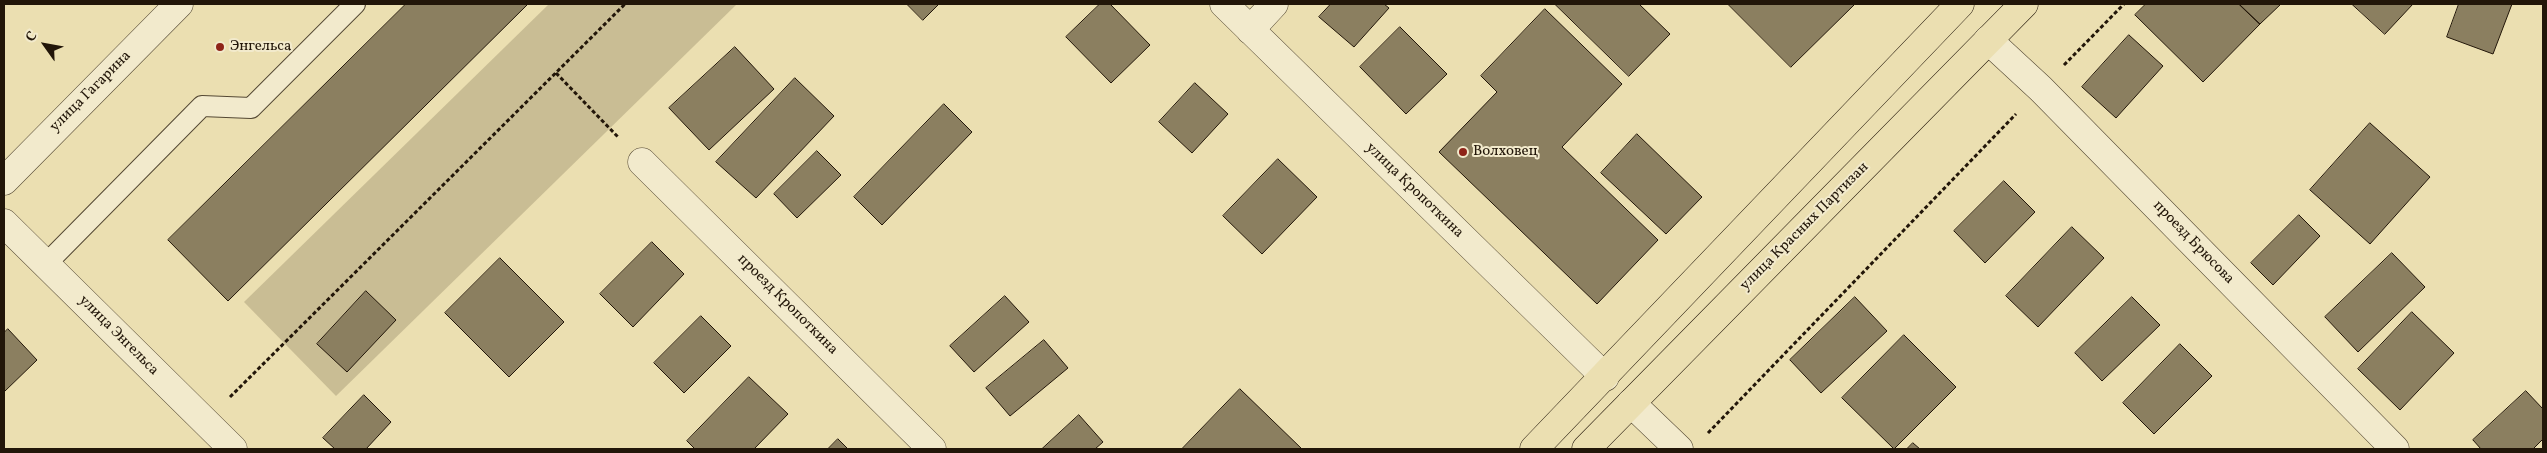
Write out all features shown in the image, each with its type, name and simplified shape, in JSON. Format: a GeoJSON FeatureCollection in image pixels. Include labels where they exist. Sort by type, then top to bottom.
{"type":"FeatureCollection","features":[{"type":"Feature","properties":{"kind":"highway"},"geometry":{"type":"LineString","coordinates":[[1534,449],[1960,4]]}},
{"type":"Feature","properties":{"kind":"highway","name":"улица Красных Партизан"},"geometry":{"type":"LineString","coordinates":[[1586,449],[2024,4]]}},
{"type":"Feature","properties":{"kind":"street","name":"улица Гагарина"},"geometry":{"type":"LineString","coordinates":[[4,181],[179,4]]}},
{"type":"Feature","properties":{"kind":"street","name":"улица Кропоткина"},"geometry":{"type":"LineString","coordinates":[[1224,4],[1605,377]]}},
{"type":"Feature","properties":{"kind":"street"},"geometry":{"type":"LineString","coordinates":[[1250,30],[1274,4]]}},
{"type":"Feature","properties":{"kind":"street","name":"проезд Брюсова"},"geometry":{"type":"LineString","coordinates":[[1988,40],[2041,89],[2395,449]]}},
{"type":"Feature","properties":{"kind":"street","name":"проезд Кропоткина"},"geometry":{"type":"LineString","coordinates":[[642,162],[932,449]]}},
{"type":"Feature","properties":{"kind":"street","name":"улица Энгельса"},"geometry":{"type":"LineString","coordinates":[[4,223],[233,449]]}},
{"type":"Feature","properties":{"kind":"street"},"geometry":{"type":"LineString","coordinates":[[1631,403],[1679,449]]}},
{"type":"Feature","properties":{"kind":"lane"},"geometry":{"type":"LineString","coordinates":[[46,264],[202,106],[252,108],[355,4]]}},
{"type":"Feature","properties":{"kind":"path"},"geometry":{"type":"LineString","coordinates":[[205,422],[625,4]]}},
{"type":"Feature","properties":{"kind":"path"},"geometry":{"type":"LineString","coordinates":[[1705,435],[2124,4]]}},
{"type":"Feature","properties":{"kind":"path"},"geometry":{"type":"LineString","coordinates":[[556,73],[642,162]]}},
{"type":"Feature","properties":{"kind":"shaded area"},"geometry":{"type":"Polygon","coordinates":[[[549,4],[737,4],[336,396],[244,302],[549,4]]]}},
{"type":"Feature","properties":{"kind":"building"},"geometry":{"type":"Polygon","coordinates":[[[406,4],[528,4],[228,301],[168,240],[406,4]]]}},
{"type":"Feature","properties":{"kind":"building"},"geometry":{"type":"Polygon","coordinates":[[[907,4],[939,4],[923,20],[907,4]]]}},
{"type":"Feature","properties":{"kind":"building"},"geometry":{"type":"Polygon","coordinates":[[[1100,4],[1110,4],[1150,45],[1111,83],[1066,37],[1100,4]]]}},
{"type":"Feature","properties":{"kind":"building"},"geometry":{"type":"Polygon","coordinates":[[[1331,4],[1384,4],[1389,8],[1354,47],[1319,17],[1331,4]]]}},
{"type":"Feature","properties":{"kind":"building"},"geometry":{"type":"Polygon","coordinates":[[[1555,4],[1639,4],[1670,34],[1629,76],[1555,4]]]}},
{"type":"Feature","properties":{"kind":"building"},"geometry":{"type":"Polygon","coordinates":[[[1728,4],[1855,4],[1791,67],[1728,4]]]}},
{"type":"Feature","properties":{"kind":"building"},"geometry":{"type":"Polygon","coordinates":[[[2146,4],[2239,4],[2260,24],[2203,82],[2135,15],[2146,4]]]}},
{"type":"Feature","properties":{"kind":"building"},"geometry":{"type":"Polygon","coordinates":[[[2239,4],[2281,4],[2260,24],[2239,4]]]}},
{"type":"Feature","properties":{"kind":"building"},"geometry":{"type":"Polygon","coordinates":[[[2352,4],[2413,4],[2385,34],[2352,4]]]}},
{"type":"Feature","properties":{"kind":"building"},"geometry":{"type":"Polygon","coordinates":[[[2459,4],[2512,4],[2493,54],[2447,37],[2459,4]]]}},
{"type":"Feature","properties":{"kind":"building"},"geometry":{"type":"Polygon","coordinates":[[[1545,9],[1622,84],[1562,147],[1658,240],[1597,304],[1439,152],[1497,92],[1481,76],[1545,9]]]}},
{"type":"Feature","properties":{"kind":"building"},"geometry":{"type":"Polygon","coordinates":[[[1400,27],[1447,74],[1406,114],[1360,67],[1400,27]]]}},
{"type":"Feature","properties":{"kind":"building"},"geometry":{"type":"Polygon","coordinates":[[[2129,35],[2163,66],[2116,118],[2082,87],[2129,35]]]}},
{"type":"Feature","properties":{"kind":"building"},"geometry":{"type":"Polygon","coordinates":[[[735,47],[774,89],[709,150],[669,108],[735,47]]]}},
{"type":"Feature","properties":{"kind":"building"},"geometry":{"type":"Polygon","coordinates":[[[795,78],[834,116],[756,198],[716,162],[795,78]]]}},
{"type":"Feature","properties":{"kind":"building"},"geometry":{"type":"Polygon","coordinates":[[[1195,83],[1228,114],[1192,153],[1159,122],[1195,83]]]}},
{"type":"Feature","properties":{"kind":"building"},"geometry":{"type":"Polygon","coordinates":[[[944,104],[972,132],[882,225],[854,197],[944,104]]]}},
{"type":"Feature","properties":{"kind":"building"},"geometry":{"type":"Polygon","coordinates":[[[2370,123],[2430,177],[2370,244],[2310,190],[2370,123]]]}},
{"type":"Feature","properties":{"kind":"building"},"geometry":{"type":"Polygon","coordinates":[[[1637,134],[1702,197],[1666,234],[1601,173],[1637,134]]]}},
{"type":"Feature","properties":{"kind":"building"},"geometry":{"type":"Polygon","coordinates":[[[817,151],[841,175],[797,218],[774,194],[817,151]]]}},
{"type":"Feature","properties":{"kind":"building"},"geometry":{"type":"Polygon","coordinates":[[[1278,159],[1317,197],[1262,254],[1223,216],[1278,159]]]}},
{"type":"Feature","properties":{"kind":"building"},"geometry":{"type":"Polygon","coordinates":[[[2004,181],[2035,212],[1985,263],[1954,231],[2004,181]]]}},
{"type":"Feature","properties":{"kind":"building"},"geometry":{"type":"Polygon","coordinates":[[[2299,215],[2320,236],[2273,285],[2251,263],[2299,215]]]}},
{"type":"Feature","properties":{"kind":"building"},"geometry":{"type":"Polygon","coordinates":[[[2072,227],[2104,258],[2038,327],[2006,296],[2072,227]]]}},
{"type":"Feature","properties":{"kind":"building"},"geometry":{"type":"Polygon","coordinates":[[[652,242],[684,274],[633,327],[600,294],[652,242]]]}},
{"type":"Feature","properties":{"kind":"building"},"geometry":{"type":"Polygon","coordinates":[[[2392,253],[2425,287],[2358,352],[2325,317],[2392,253]]]}},
{"type":"Feature","properties":{"kind":"building"},"geometry":{"type":"Polygon","coordinates":[[[500,258],[564,322],[509,377],[445,313],[500,258]]]}},
{"type":"Feature","properties":{"kind":"building"},"geometry":{"type":"Polygon","coordinates":[[[366,291],[396,320],[347,372],[317,344],[366,291]]]}},
{"type":"Feature","properties":{"kind":"building"},"geometry":{"type":"Polygon","coordinates":[[[1005,296],[1029,322],[974,372],[950,346],[1005,296]]]}},
{"type":"Feature","properties":{"kind":"building"},"geometry":{"type":"Polygon","coordinates":[[[1855,297],[1887,331],[1821,393],[1790,360],[1855,297]]]}},
{"type":"Feature","properties":{"kind":"building"},"geometry":{"type":"Polygon","coordinates":[[[2132,297],[2160,325],[2102,381],[2075,353],[2132,297]]]}},
{"type":"Feature","properties":{"kind":"building"},"geometry":{"type":"Polygon","coordinates":[[[2412,312],[2454,353],[2400,410],[2358,369],[2412,312]]]}},
{"type":"Feature","properties":{"kind":"building"},"geometry":{"type":"Polygon","coordinates":[[[701,316],[731,346],[684,393],[654,363],[701,316]]]}},
{"type":"Feature","properties":{"kind":"building"},"geometry":{"type":"Polygon","coordinates":[[[8,329],[37,360],[4,392],[4,333],[8,329]]]}},
{"type":"Feature","properties":{"kind":"building"},"geometry":{"type":"Polygon","coordinates":[[[1904,335],[1956,387],[1894,449],[1842,398],[1904,335]]]}},
{"type":"Feature","properties":{"kind":"building"},"geometry":{"type":"Polygon","coordinates":[[[1044,340],[1068,368],[1010,416],[986,388],[1044,340]]]}},
{"type":"Feature","properties":{"kind":"building"},"geometry":{"type":"Polygon","coordinates":[[[2180,344],[2212,376],[2154,434],[2123,403],[2180,344]]]}},
{"type":"Feature","properties":{"kind":"building"},"geometry":{"type":"Polygon","coordinates":[[[749,377],[788,414],[754,449],[695,449],[687,441],[749,377]]]}},
{"type":"Feature","properties":{"kind":"building"},"geometry":{"type":"Polygon","coordinates":[[[1240,389],[1302,449],[1182,449],[1240,389]]]}},
{"type":"Feature","properties":{"kind":"building"},"geometry":{"type":"Polygon","coordinates":[[[2526,391],[2543,409],[2543,439],[2533,449],[2481,449],[2473,440],[2526,391]]]}},
{"type":"Feature","properties":{"kind":"building"},"geometry":{"type":"Polygon","coordinates":[[[364,395],[391,422],[366,449],[335,449],[323,438],[364,395]]]}},
{"type":"Feature","properties":{"kind":"building"},"geometry":{"type":"Polygon","coordinates":[[[1079,415],[1103,442],[1095,449],[1042,449],[1079,415]]]}},
{"type":"Feature","properties":{"kind":"building"},"geometry":{"type":"Polygon","coordinates":[[[838,439],[848,449],[828,449],[838,439]]]}},
{"type":"Feature","properties":{"kind":"building"},"geometry":{"type":"Polygon","coordinates":[[[1913,443],[1920,449],[1907,449],[1913,443]]]}},
{"type":"Feature","properties":{"kind":"place","name":"Энгельса"},"geometry":{"type":"Point","coordinates":[220,47]}},
{"type":"Feature","properties":{"kind":"place","name":"Волховец"},"geometry":{"type":"Point","coordinates":[1463,152]}}]}
